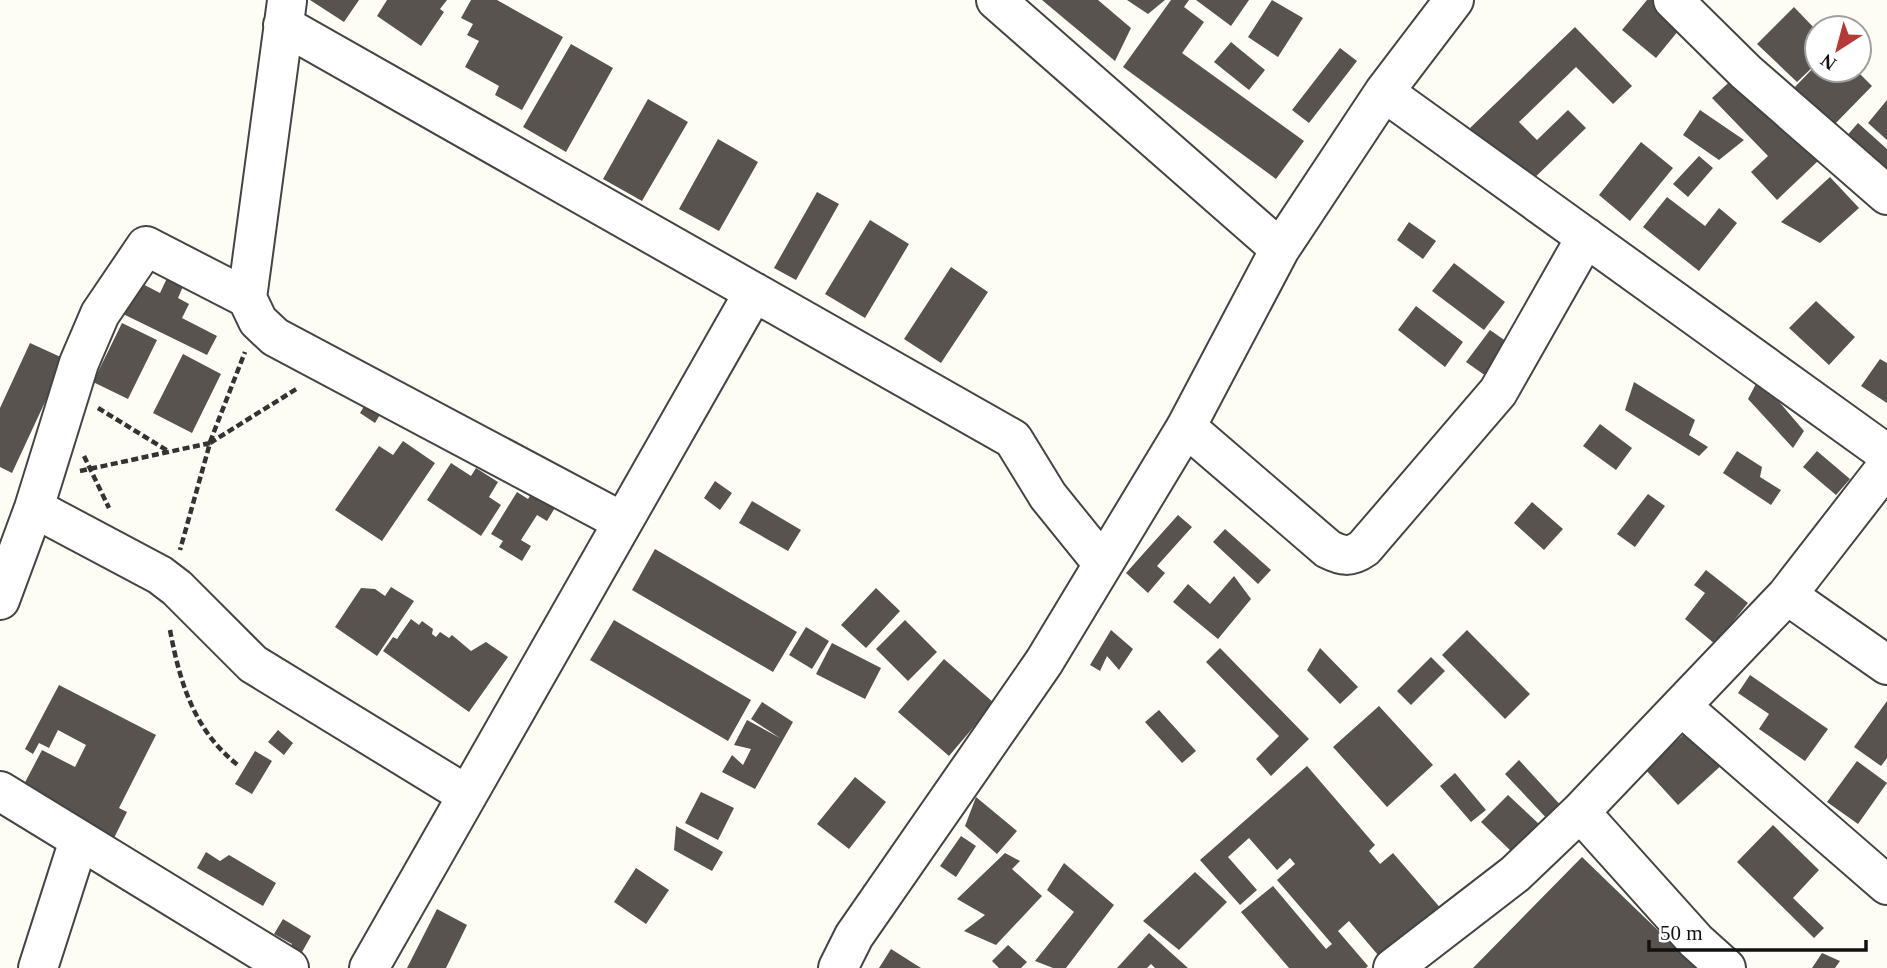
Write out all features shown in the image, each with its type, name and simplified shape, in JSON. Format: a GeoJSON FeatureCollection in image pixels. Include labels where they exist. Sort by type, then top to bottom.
{"type":"FeatureCollection","features":[{"type":"Feature","properties":{"kind":"street"},"geometry":{"type":"LineString","coordinates":[[838,968],[853,936],[1044,662],[1186,427],[1280,249],[1384,92],[1454,0]]}},
{"type":"Feature","properties":{"kind":"street"},"geometry":{"type":"LineString","coordinates":[[1673,0],[1746,72],[1887,195]]}},
{"type":"Feature","properties":{"kind":"street"},"geometry":{"type":"LineString","coordinates":[[1008,4],[1280,249]]}},
{"type":"Feature","properties":{"kind":"street"},"geometry":{"type":"LineString","coordinates":[[252,309],[285,13],[754,292],[1013,439],[1048,496],[1103,564]]}},
{"type":"Feature","properties":{"kind":"street"},"geometry":{"type":"LineString","coordinates":[[1384,92],[1887,454]]}},
{"type":"Feature","properties":{"kind":"street"},"geometry":{"type":"LineString","coordinates":[[1186,427],[1328,549],[1340,555],[1353,556],[1364,548],[1498,392],[1586,237]]}},
{"type":"Feature","properties":{"kind":"street"},"geometry":{"type":"LineString","coordinates":[[0,600],[39,493],[79,363],[100,314],[146,246],[252,309],[275,337],[621,521]]}},
{"type":"Feature","properties":{"kind":"street"},"geometry":{"type":"LineString","coordinates":[[369,968],[621,521],[754,292]]}},
{"type":"Feature","properties":{"kind":"street"},"geometry":{"type":"LineString","coordinates":[[1393,968],[1515,874],[1580,812],[1787,595],[1887,466]]}},
{"type":"Feature","properties":{"kind":"street"},"geometry":{"type":"LineString","coordinates":[[39,493],[170,583],[253,664],[467,795]]}},
{"type":"Feature","properties":{"kind":"street"},"geometry":{"type":"LineString","coordinates":[[1787,595],[1887,665]]}},
{"type":"Feature","properties":{"kind":"street"},"geometry":{"type":"LineString","coordinates":[[1681,706],[1887,885]]}},
{"type":"Feature","properties":{"kind":"street"},"geometry":{"type":"LineString","coordinates":[[0,791],[289,968]]}},
{"type":"Feature","properties":{"kind":"street"},"geometry":{"type":"LineString","coordinates":[[1580,812],[1696,941],[1726,968]]}},
{"type":"Feature","properties":{"kind":"street"},"geometry":{"type":"LineString","coordinates":[[38,968],[79,840]]}},
{"type":"Feature","properties":{"kind":"path"},"geometry":{"type":"LineString","coordinates":[[239,766],[217,749],[186,693],[169,622],[170,583],[252,309]]}},
{"type":"Feature","properties":{"kind":"path"},"geometry":{"type":"LineString","coordinates":[[39,493],[169,452],[210,443],[332,368]]}},
{"type":"Feature","properties":{"kind":"path"},"geometry":{"type":"LineString","coordinates":[[97,407],[169,452]]}},
{"type":"Feature","properties":{"kind":"building"},"geometry":{"type":"Polygon","coordinates":[[[310,0],[359,0],[344,22],[310,0]]]}},
{"type":"Feature","properties":{"kind":"building"},"geometry":{"type":"Polygon","coordinates":[[[387,0],[447,0],[440,9],[444,12],[421,46],[377,16],[387,0]]]}},
{"type":"Feature","properties":{"kind":"building"},"geometry":{"type":"Polygon","coordinates":[[[471,0],[497,0],[563,37],[522,110],[495,95],[499,86],[465,67],[479,41],[467,35],[473,24],[461,18],[471,0]]]}},
{"type":"Feature","properties":{"kind":"building"},"geometry":{"type":"Polygon","coordinates":[[[1042,0],[1098,0],[1131,28],[1115,61],[1042,0]]]}},
{"type":"Feature","properties":{"kind":"building"},"geometry":{"type":"Polygon","coordinates":[[[1127,0],[1165,0],[1148,14],[1127,0]]]}},
{"type":"Feature","properties":{"kind":"building"},"geometry":{"type":"Polygon","coordinates":[[[1171,0],[1189,0],[1184,7],[1204,22],[1182,53],[1304,141],[1276,179],[1123,67],[1171,0]]]}},
{"type":"Feature","properties":{"kind":"building"},"geometry":{"type":"Polygon","coordinates":[[[1196,0],[1249,0],[1231,26],[1196,0]]]}},
{"type":"Feature","properties":{"kind":"building"},"geometry":{"type":"Polygon","coordinates":[[[1272,0],[1303,18],[1278,57],[1248,37],[1272,0]]]}},
{"type":"Feature","properties":{"kind":"building"},"geometry":{"type":"Polygon","coordinates":[[[1647,0],[1652,0],[1683,25],[1656,58],[1622,30],[1647,0]]]}},
{"type":"Feature","properties":{"kind":"building"},"geometry":{"type":"Polygon","coordinates":[[[1794,7],[1803,16],[1803,76],[1797,82],[1757,44],[1794,7]]]}},
{"type":"Feature","properties":{"kind":"building"},"geometry":{"type":"Polygon","coordinates":[[[1575,27],[1632,86],[1613,104],[1576,67],[1519,122],[1537,140],[1568,110],[1586,128],[1526,186],[1470,128],[1575,27]]]}},
{"type":"Feature","properties":{"kind":"building"},"geometry":{"type":"Polygon","coordinates":[[[1231,42],[1265,70],[1249,90],[1214,62],[1231,42]]]}},
{"type":"Feature","properties":{"kind":"building"},"geometry":{"type":"Polygon","coordinates":[[[571,44],[613,68],[566,152],[523,127],[571,44]]]}},
{"type":"Feature","properties":{"kind":"building"},"geometry":{"type":"Polygon","coordinates":[[[1340,48],[1357,61],[1309,123],[1292,110],[1340,48]]]}},
{"type":"Feature","properties":{"kind":"building"},"geometry":{"type":"Polygon","coordinates":[[[1738,74],[1819,160],[1777,200],[1751,172],[1768,156],[1712,98],[1738,74]]]}},
{"type":"Feature","properties":{"kind":"building"},"geometry":{"type":"Polygon","coordinates":[[[1803,79],[1803,84],[1872,86],[1832,127],[1793,89],[1803,79]]]}},
{"type":"Feature","properties":{"kind":"building"},"geometry":{"type":"Polygon","coordinates":[[[648,99],[688,122],[642,201],[603,179],[648,99]]]}},
{"type":"Feature","properties":{"kind":"building"},"geometry":{"type":"Polygon","coordinates":[[[1887,100],[1887,140],[1868,123],[1887,100]]]}},
{"type":"Feature","properties":{"kind":"building"},"geometry":{"type":"Polygon","coordinates":[[[1700,110],[1744,140],[1719,160],[1683,135],[1700,110]]]}},
{"type":"Feature","properties":{"kind":"building"},"geometry":{"type":"Polygon","coordinates":[[[1858,123],[1887,149],[1887,190],[1837,147],[1858,123]]]}},
{"type":"Feature","properties":{"kind":"building"},"geometry":{"type":"Polygon","coordinates":[[[718,139],[758,162],[719,231],[679,209],[718,139]]]}},
{"type":"Feature","properties":{"kind":"building"},"geometry":{"type":"Polygon","coordinates":[[[1641,142],[1673,168],[1630,221],[1599,195],[1641,142]]]}},
{"type":"Feature","properties":{"kind":"building"},"geometry":{"type":"Polygon","coordinates":[[[1699,156],[1713,168],[1688,197],[1673,184],[1699,156]]]}},
{"type":"Feature","properties":{"kind":"building"},"geometry":{"type":"Polygon","coordinates":[[[1830,177],[1859,208],[1820,243],[1781,222],[1830,177]]]}},
{"type":"Feature","properties":{"kind":"building"},"geometry":{"type":"Polygon","coordinates":[[[817,192],[839,204],[796,280],[774,268],[817,192]]]}},
{"type":"Feature","properties":{"kind":"building"},"geometry":{"type":"Polygon","coordinates":[[[1667,197],[1705,226],[1719,208],[1737,223],[1699,271],[1643,227],[1667,197]]]}},
{"type":"Feature","properties":{"kind":"building"},"geometry":{"type":"Polygon","coordinates":[[[870,220],[909,244],[865,318],[825,294],[870,220]]]}},
{"type":"Feature","properties":{"kind":"building"},"geometry":{"type":"Polygon","coordinates":[[[1409,222],[1436,241],[1423,259],[1397,240],[1409,222]]]}},
{"type":"Feature","properties":{"kind":"building"},"geometry":{"type":"Polygon","coordinates":[[[1454,263],[1505,302],[1484,330],[1432,291],[1454,263]]]}},
{"type":"Feature","properties":{"kind":"building"},"geometry":{"type":"Polygon","coordinates":[[[951,267],[988,292],[941,363],[904,339],[951,267]]]}},
{"type":"Feature","properties":{"kind":"building"},"geometry":{"type":"Polygon","coordinates":[[[168,276],[184,284],[178,298],[189,304],[182,318],[217,336],[207,355],[119,312],[135,280],[160,293],[168,276]]]}},
{"type":"Feature","properties":{"kind":"building"},"geometry":{"type":"Polygon","coordinates":[[[1816,301],[1855,337],[1829,365],[1789,328],[1816,301]]]}},
{"type":"Feature","properties":{"kind":"building"},"geometry":{"type":"Polygon","coordinates":[[[1416,306],[1463,342],[1445,367],[1398,330],[1416,306]]]}},
{"type":"Feature","properties":{"kind":"building"},"geometry":{"type":"Polygon","coordinates":[[[122,323],[157,340],[128,399],[93,382],[122,323]]]}},
{"type":"Feature","properties":{"kind":"building"},"geometry":{"type":"Polygon","coordinates":[[[1490,330],[1510,344],[1486,376],[1466,362],[1490,330]]]}},
{"type":"Feature","properties":{"kind":"building"},"geometry":{"type":"Polygon","coordinates":[[[30,343],[65,359],[12,473],[0,467],[0,408],[30,343]]]}},
{"type":"Feature","properties":{"kind":"building"},"geometry":{"type":"Polygon","coordinates":[[[183,354],[221,374],[192,433],[153,413],[183,354]]]}},
{"type":"Feature","properties":{"kind":"building"},"geometry":{"type":"Polygon","coordinates":[[[1880,359],[1887,363],[1887,403],[1861,386],[1880,359]]]}},
{"type":"Feature","properties":{"kind":"building"},"geometry":{"type":"Polygon","coordinates":[[[1759,378],[1804,431],[1793,448],[1748,399],[1759,378]]]}},
{"type":"Feature","properties":{"kind":"building"},"geometry":{"type":"Polygon","coordinates":[[[1634,382],[1695,420],[1689,435],[1708,447],[1699,456],[1625,410],[1634,382]]]}},
{"type":"Feature","properties":{"kind":"building"},"geometry":{"type":"Polygon","coordinates":[[[369,398],[384,408],[375,423],[360,413],[369,398]]]}},
{"type":"Feature","properties":{"kind":"building"},"geometry":{"type":"Polygon","coordinates":[[[1600,424],[1632,448],[1616,470],[1583,446],[1600,424]]]}},
{"type":"Feature","properties":{"kind":"building"},"geometry":{"type":"Polygon","coordinates":[[[403,441],[435,463],[382,541],[335,510],[379,446],[393,455],[403,441]]]}},
{"type":"Feature","properties":{"kind":"building"},"geometry":{"type":"Polygon","coordinates":[[[1737,451],[1762,467],[1760,477],[1781,490],[1771,505],[1723,473],[1737,451]]]}},
{"type":"Feature","properties":{"kind":"building"},"geometry":{"type":"Polygon","coordinates":[[[1817,451],[1850,479],[1836,495],[1803,467],[1817,451]]]}},
{"type":"Feature","properties":{"kind":"building"},"geometry":{"type":"Polygon","coordinates":[[[451,463],[471,476],[476,468],[498,482],[489,497],[501,505],[481,536],[427,500],[451,463]]]}},
{"type":"Feature","properties":{"kind":"building"},"geometry":{"type":"Polygon","coordinates":[[[715,481],[732,493],[720,510],[704,498],[715,481]]]}},
{"type":"Feature","properties":{"kind":"building"},"geometry":{"type":"Polygon","coordinates":[[[533,491],[556,506],[547,521],[537,515],[521,540],[531,546],[522,561],[499,547],[503,541],[491,534],[517,492],[528,499],[533,491]]]}},
{"type":"Feature","properties":{"kind":"building"},"geometry":{"type":"Polygon","coordinates":[[[1648,494],[1665,506],[1635,547],[1617,534],[1648,494]]]}},
{"type":"Feature","properties":{"kind":"building"},"geometry":{"type":"Polygon","coordinates":[[[752,501],[801,530],[788,551],[739,523],[752,501]]]}},
{"type":"Feature","properties":{"kind":"building"},"geometry":{"type":"Polygon","coordinates":[[[1532,502],[1563,529],[1544,550],[1514,523],[1532,502]]]}},
{"type":"Feature","properties":{"kind":"building"},"geometry":{"type":"Polygon","coordinates":[[[1178,515],[1192,527],[1157,566],[1165,573],[1148,593],[1126,573],[1178,515]]]}},
{"type":"Feature","properties":{"kind":"building"},"geometry":{"type":"Polygon","coordinates":[[[1225,529],[1271,570],[1258,584],[1213,542],[1225,529]]]}},
{"type":"Feature","properties":{"kind":"building"},"geometry":{"type":"Polygon","coordinates":[[[655,549],[797,632],[773,672],[632,590],[655,549]]]}},
{"type":"Feature","properties":{"kind":"building"},"geometry":{"type":"Polygon","coordinates":[[[1706,570],[1748,603],[1715,644],[1685,619],[1705,593],[1694,585],[1706,570]]]}},
{"type":"Feature","properties":{"kind":"building"},"geometry":{"type":"Polygon","coordinates":[[[1234,576],[1251,599],[1218,639],[1173,602],[1188,584],[1210,604],[1234,576]]]}},
{"type":"Feature","properties":{"kind":"building"},"geometry":{"type":"Polygon","coordinates":[[[391,587],[414,601],[377,656],[335,627],[361,588],[375,589],[385,596],[391,587]]]}},
{"type":"Feature","properties":{"kind":"building"},"geometry":{"type":"Polygon","coordinates":[[[876,588],[900,611],[866,648],[841,625],[876,588]]]}},
{"type":"Feature","properties":{"kind":"building"},"geometry":{"type":"Polygon","coordinates":[[[411,619],[419,625],[422,621],[433,629],[432,634],[436,637],[440,632],[449,638],[452,635],[471,651],[486,642],[508,657],[469,712],[383,651],[393,637],[397,639],[411,619]]]}},
{"type":"Feature","properties":{"kind":"building"},"geometry":{"type":"Polygon","coordinates":[[[614,620],[751,700],[728,741],[590,660],[614,620]]]}},
{"type":"Feature","properties":{"kind":"building"},"geometry":{"type":"Polygon","coordinates":[[[905,620],[937,652],[908,681],[876,649],[905,620]]]}},
{"type":"Feature","properties":{"kind":"building"},"geometry":{"type":"Polygon","coordinates":[[[806,627],[829,641],[812,669],[789,655],[806,627]]]}},
{"type":"Feature","properties":{"kind":"building"},"geometry":{"type":"Polygon","coordinates":[[[1111,630],[1133,649],[1119,670],[1107,656],[1100,671],[1090,665],[1111,630]]]}},
{"type":"Feature","properties":{"kind":"building"},"geometry":{"type":"Polygon","coordinates":[[[1467,630],[1530,694],[1505,719],[1442,655],[1467,630]]]}},
{"type":"Feature","properties":{"kind":"building"},"geometry":{"type":"Polygon","coordinates":[[[832,643],[881,668],[865,699],[816,674],[832,643]]]}},
{"type":"Feature","properties":{"kind":"building"},"geometry":{"type":"Polygon","coordinates":[[[1220,648],[1309,739],[1271,776],[1256,759],[1279,736],[1206,662],[1220,648]]]}},
{"type":"Feature","properties":{"kind":"building"},"geometry":{"type":"Polygon","coordinates":[[[1320,648],[1358,687],[1340,704],[1307,670],[1320,648]]]}},
{"type":"Feature","properties":{"kind":"building"},"geometry":{"type":"Polygon","coordinates":[[[1431,657],[1445,671],[1411,705],[1397,691],[1431,657]]]}},
{"type":"Feature","properties":{"kind":"building"},"geometry":{"type":"Polygon","coordinates":[[[944,659],[994,703],[949,756],[898,712],[944,659]]]}},
{"type":"Feature","properties":{"kind":"building"},"geometry":{"type":"Polygon","coordinates":[[[1750,675],[1828,729],[1805,761],[1759,729],[1769,714],[1738,693],[1750,675]]]}},
{"type":"Feature","properties":{"kind":"building"},"geometry":{"type":"Polygon","coordinates":[[[59,685],[156,735],[119,808],[127,812],[114,838],[21,790],[42,750],[75,767],[86,745],[58,730],[49,748],[39,743],[33,754],[25,749],[59,685]]]}},
{"type":"Feature","properties":{"kind":"building"},"geometry":{"type":"Polygon","coordinates":[[[1887,701],[1887,758],[1881,766],[1854,747],[1887,701]]]}},
{"type":"Feature","properties":{"kind":"building"},"geometry":{"type":"Polygon","coordinates":[[[762,702],[793,722],[755,789],[722,772],[732,755],[743,765],[751,749],[734,745],[747,720],[780,738],[751,719],[762,702]]]}},
{"type":"Feature","properties":{"kind":"building"},"geometry":{"type":"Polygon","coordinates":[[[1379,706],[1433,765],[1387,807],[1333,747],[1379,706]]]}},
{"type":"Feature","properties":{"kind":"building"},"geometry":{"type":"Polygon","coordinates":[[[1159,710],[1196,751],[1182,763],[1145,722],[1159,710]]]}},
{"type":"Feature","properties":{"kind":"building"},"geometry":{"type":"Polygon","coordinates":[[[1692,727],[1724,763],[1678,805],[1645,769],[1692,727]]]}},
{"type":"Feature","properties":{"kind":"building"},"geometry":{"type":"Polygon","coordinates":[[[278,730],[293,743],[284,755],[268,742],[278,730]]]}},
{"type":"Feature","properties":{"kind":"building"},"geometry":{"type":"Polygon","coordinates":[[[255,751],[272,761],[252,794],[235,784],[255,751]]]}},
{"type":"Feature","properties":{"kind":"building"},"geometry":{"type":"Polygon","coordinates":[[[1519,760],[1566,811],[1552,824],[1505,774],[1519,760]]]}},
{"type":"Feature","properties":{"kind":"building"},"geometry":{"type":"Polygon","coordinates":[[[1857,761],[1887,783],[1858,824],[1827,802],[1857,761]]]}},
{"type":"Feature","properties":{"kind":"building"},"geometry":{"type":"Polygon","coordinates":[[[1307,766],[1375,845],[1369,851],[1380,864],[1393,853],[1443,911],[1384,962],[1349,921],[1338,931],[1368,966],[1366,968],[1289,968],[1241,912],[1273,886],[1326,949],[1332,944],[1277,880],[1295,864],[1290,858],[1277,870],[1249,838],[1228,857],[1257,890],[1240,905],[1200,860],[1307,766]]]}},
{"type":"Feature","properties":{"kind":"building"},"geometry":{"type":"Polygon","coordinates":[[[1455,773],[1486,810],[1471,822],[1440,786],[1455,773]]]}},
{"type":"Feature","properties":{"kind":"building"},"geometry":{"type":"Polygon","coordinates":[[[855,777],[886,802],[849,849],[817,824],[855,777]]]}},
{"type":"Feature","properties":{"kind":"building"},"geometry":{"type":"Polygon","coordinates":[[[701,792],[734,808],[718,840],[685,823],[701,792]]]}},
{"type":"Feature","properties":{"kind":"building"},"geometry":{"type":"Polygon","coordinates":[[[1508,795],[1539,824],[1512,852],[1481,822],[1508,795]]]}},
{"type":"Feature","properties":{"kind":"building"},"geometry":{"type":"Polygon","coordinates":[[[976,797],[1017,831],[997,854],[965,826],[976,797]]]}},
{"type":"Feature","properties":{"kind":"building"},"geometry":{"type":"Polygon","coordinates":[[[1773,825],[1819,870],[1793,898],[1824,928],[1814,938],[1737,862],[1773,825]]]}},
{"type":"Feature","properties":{"kind":"building"},"geometry":{"type":"Polygon","coordinates":[[[676,826],[723,852],[712,871],[674,850],[676,826]]]}},
{"type":"Feature","properties":{"kind":"building"},"geometry":{"type":"Polygon","coordinates":[[[961,836],[976,846],[956,877],[940,866],[961,836]]]}},
{"type":"Feature","properties":{"kind":"building"},"geometry":{"type":"Polygon","coordinates":[[[206,852],[220,861],[229,855],[276,883],[263,906],[197,868],[206,852]]]}},
{"type":"Feature","properties":{"kind":"building"},"geometry":{"type":"Polygon","coordinates":[[[1005,853],[1020,861],[1012,869],[1042,896],[996,945],[964,931],[985,915],[957,899],[1005,853]]]}},
{"type":"Feature","properties":{"kind":"building"},"geometry":{"type":"Polygon","coordinates":[[[1582,857],[1697,968],[1473,968],[1582,857]]]}},
{"type":"Feature","properties":{"kind":"building"},"geometry":{"type":"Polygon","coordinates":[[[1064,863],[1114,905],[1066,968],[1053,968],[1035,961],[1074,912],[1047,890],[1064,863]]]}},
{"type":"Feature","properties":{"kind":"building"},"geometry":{"type":"Polygon","coordinates":[[[636,868],[669,890],[646,924],[614,902],[636,868]]]}},
{"type":"Feature","properties":{"kind":"building"},"geometry":{"type":"Polygon","coordinates":[[[1195,872],[1227,902],[1179,950],[1143,921],[1195,872]]]}},
{"type":"Feature","properties":{"kind":"building"},"geometry":{"type":"Polygon","coordinates":[[[437,909],[467,925],[446,968],[407,968],[437,909]]]}},
{"type":"Feature","properties":{"kind":"building"},"geometry":{"type":"Polygon","coordinates":[[[283,919],[311,936],[297,961],[286,954],[292,944],[274,934],[283,919]]]}},
{"type":"Feature","properties":{"kind":"building"},"geometry":{"type":"Polygon","coordinates":[[[1149,933],[1188,968],[1155,968],[1151,964],[1147,968],[1117,968],[1149,933]]]}},
{"type":"Feature","properties":{"kind":"building"},"geometry":{"type":"Polygon","coordinates":[[[1008,945],[1027,962],[1021,968],[999,968],[992,961],[1008,945]]]}},
{"type":"Feature","properties":{"kind":"building"},"geometry":{"type":"Polygon","coordinates":[[[891,949],[921,968],[879,968],[891,949]]]}},
{"type":"Feature","properties":{"kind":"building"},"geometry":{"type":"Polygon","coordinates":[[[1822,953],[1840,961],[1835,968],[1812,968],[1822,953]]]}}]}
